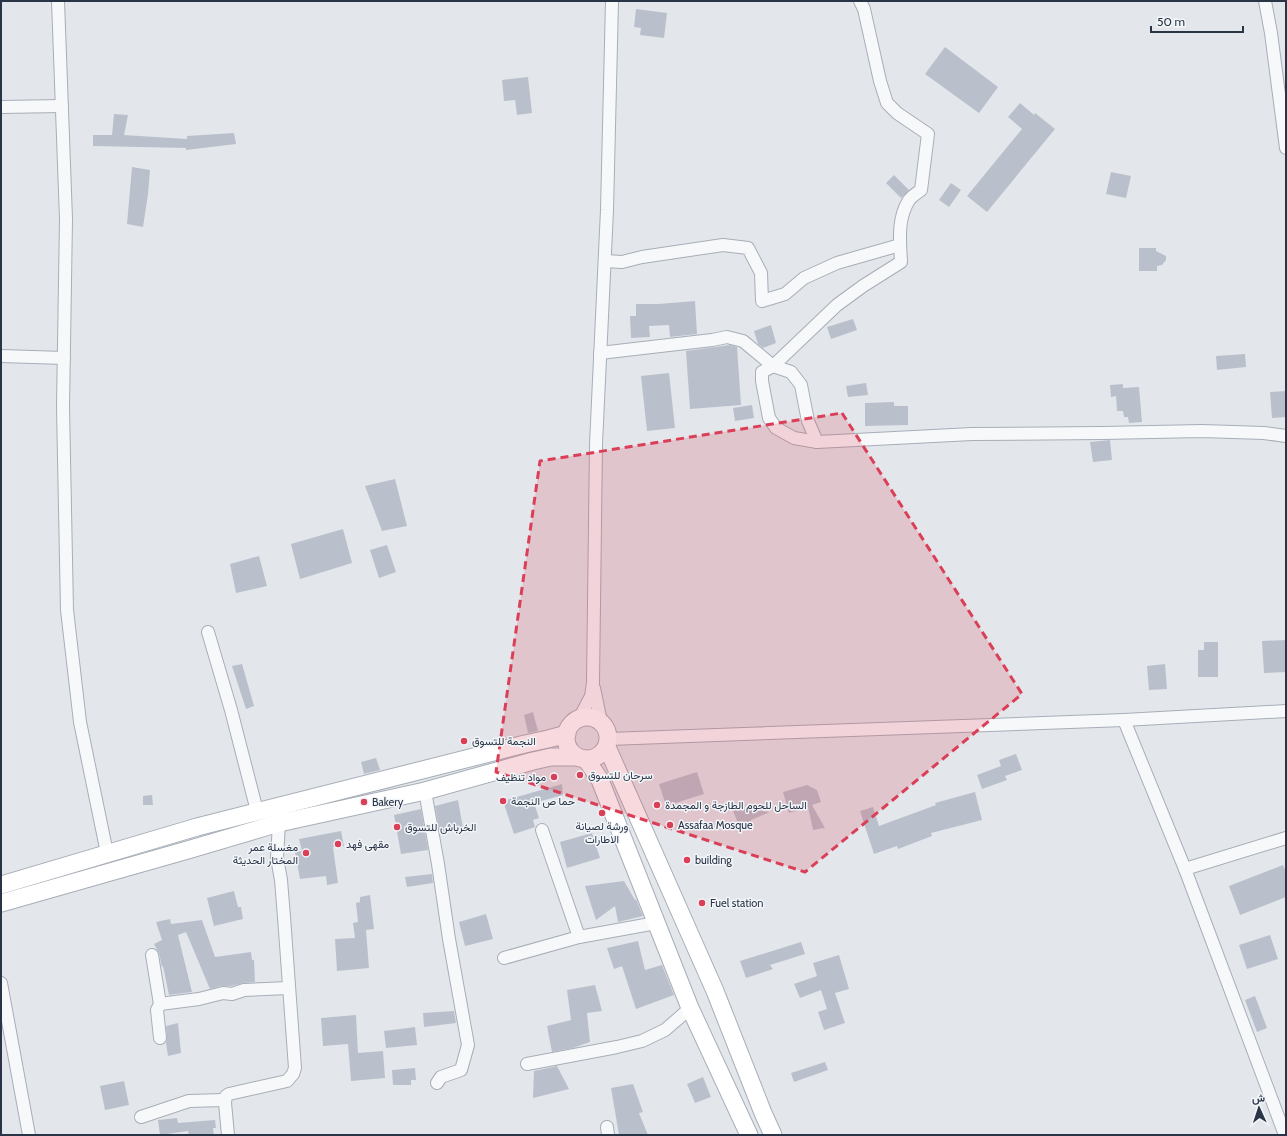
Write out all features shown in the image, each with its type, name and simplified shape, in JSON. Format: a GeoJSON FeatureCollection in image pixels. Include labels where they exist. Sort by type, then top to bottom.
{"type":"FeatureCollection","features":[{"type":"Feature","properties":{"kind":"main road"},"geometry":{"type":"LineString","coordinates":[[748,1135],[690,1008],[600,780],[582,758],[570,751],[567,743],[567,734],[569,728],[578,719],[591,718],[601,722],[607,731],[608,743],[715,991],[773,1135]]}},
{"type":"Feature","properties":{"kind":"main road"},"geometry":{"type":"LineString","coordinates":[[1,885],[256,811],[567,734]]}},
{"type":"Feature","properties":{"kind":"main road"},"geometry":{"type":"LineString","coordinates":[[1,903],[279,824],[425,791],[533,760],[551,757],[582,758],[599,755],[608,743]]}},
{"type":"Feature","properties":{"kind":"main road"},"geometry":{"type":"LineString","coordinates":[[48,871],[51,888]]}},
{"type":"Feature","properties":{"kind":"street"},"geometry":{"type":"LineString","coordinates":[[58,1],[66,218],[63,415],[67,610],[80,722],[107,853]]}},
{"type":"Feature","properties":{"kind":"street"},"geometry":{"type":"LineString","coordinates":[[578,719],[591,696],[592,683],[596,444],[607,210],[612,1]]}},
{"type":"Feature","properties":{"kind":"street"},"geometry":{"type":"LineString","coordinates":[[860,1],[864,9],[880,81],[887,103],[897,113],[928,134],[921,190],[909,199],[901,216],[900,244],[902,262],[863,286],[837,305],[773,366],[762,372],[762,380],[769,418],[776,428],[794,438],[817,442],[972,434],[1202,431],[1264,433],[1286,436]]}},
{"type":"Feature","properties":{"kind":"street"},"geometry":{"type":"LineString","coordinates":[[1265,1],[1272,32],[1286,148]]}},
{"type":"Feature","properties":{"kind":"street"},"geometry":{"type":"LineString","coordinates":[[1,107],[62,106]]}},
{"type":"Feature","properties":{"kind":"street"},"geometry":{"type":"LineString","coordinates":[[605,261],[622,262],[642,257],[723,245],[748,248],[761,273],[762,301],[785,294],[804,278],[837,263],[900,244]]}},
{"type":"Feature","properties":{"kind":"street"},"geometry":{"type":"LineString","coordinates":[[600,353],[727,337],[743,341],[773,366],[791,372],[801,385],[808,421],[817,442]]}},
{"type":"Feature","properties":{"kind":"street"},"geometry":{"type":"LineString","coordinates":[[1,356],[64,358]]}},
{"type":"Feature","properties":{"kind":"street"},"geometry":{"type":"LineString","coordinates":[[208,632],[232,710],[256,811]]}},
{"type":"Feature","properties":{"kind":"street"},"geometry":{"type":"LineString","coordinates":[[592,683],[601,722]]}},
{"type":"Feature","properties":{"kind":"street"},"geometry":{"type":"LineString","coordinates":[[608,743],[1124,720],[1286,711]]}},
{"type":"Feature","properties":{"kind":"street"},"geometry":{"type":"LineString","coordinates":[[1124,720],[1185,869],[1285,1135]]}},
{"type":"Feature","properties":{"kind":"street"},"geometry":{"type":"LineString","coordinates":[[425,791],[468,1046],[461,1070],[441,1077],[436,1083]]}},
{"type":"Feature","properties":{"kind":"street"},"geometry":{"type":"LineString","coordinates":[[228,1135],[224,1100],[226,1096],[229,1094],[287,1081],[293,1074],[295,1068],[282,895],[277,858],[279,824]]}},
{"type":"Feature","properties":{"kind":"street"},"geometry":{"type":"LineString","coordinates":[[542,830],[579,937]]}},
{"type":"Feature","properties":{"kind":"street"},"geometry":{"type":"LineString","coordinates":[[1185,869],[1286,838]]}},
{"type":"Feature","properties":{"kind":"street"},"geometry":{"type":"LineString","coordinates":[[504,958],[579,937],[656,923]]}},
{"type":"Feature","properties":{"kind":"street"},"geometry":{"type":"LineString","coordinates":[[152,955],[160,1004],[157,1010],[160,1038]]}},
{"type":"Feature","properties":{"kind":"street"},"geometry":{"type":"LineString","coordinates":[[1,983],[29,1135]]}},
{"type":"Feature","properties":{"kind":"street"},"geometry":{"type":"LineString","coordinates":[[160,1004],[199,1000],[223,993],[232,994],[244,990],[288,988]]}},
{"type":"Feature","properties":{"kind":"street"},"geometry":{"type":"LineString","coordinates":[[528,1064],[642,1041],[665,1030],[690,1008]]}},
{"type":"Feature","properties":{"kind":"street"},"geometry":{"type":"LineString","coordinates":[[141,1117],[189,1101],[224,1100]]}},
{"type":"Feature","properties":{"kind":"highlighted area"},"geometry":{"type":"Polygon","coordinates":[[[842,413],[1022,694],[805,872],[496,772],[540,461],[842,413]]]}},
{"type":"Feature","properties":{"kind":"building"},"geometry":{"type":"Polygon","coordinates":[[[636,9],[667,13],[664,38],[640,35],[641,28],[634,27],[636,9]]]}},
{"type":"Feature","properties":{"kind":"building"},"geometry":{"type":"Polygon","coordinates":[[[945,47],[998,87],[979,113],[925,74],[945,47]]]}},
{"type":"Feature","properties":{"kind":"building"},"geometry":{"type":"Polygon","coordinates":[[[528,77],[532,113],[517,115],[515,100],[504,101],[502,80],[528,77]]]}},
{"type":"Feature","properties":{"kind":"building"},"geometry":{"type":"Polygon","coordinates":[[[1020,103],[1034,115],[1035,113],[1055,129],[987,212],[967,196],[1022,129],[1008,117],[1020,103]]]}},
{"type":"Feature","properties":{"kind":"building"},"geometry":{"type":"Polygon","coordinates":[[[114,114],[128,115],[124,135],[187,139],[187,136],[234,133],[236,144],[186,150],[186,148],[93,146],[93,135],[112,135],[114,114]]]}},
{"type":"Feature","properties":{"kind":"building"},"geometry":{"type":"Polygon","coordinates":[[[132,167],[150,170],[143,227],[127,224],[132,167]]]}},
{"type":"Feature","properties":{"kind":"building"},"geometry":{"type":"Polygon","coordinates":[[[1111,172],[1131,176],[1126,198],[1106,194],[1111,172]]]}},
{"type":"Feature","properties":{"kind":"building"},"geometry":{"type":"Polygon","coordinates":[[[894,175],[909,190],[901,198],[886,183],[894,175]]]}},
{"type":"Feature","properties":{"kind":"building"},"geometry":{"type":"Polygon","coordinates":[[[951,183],[961,190],[949,207],[939,200],[951,183]]]}},
{"type":"Feature","properties":{"kind":"building"},"geometry":{"type":"Polygon","coordinates":[[[1139,248],[1156,248],[1156,251],[1166,256],[1166,260],[1162,265],[1157,266],[1157,271],[1139,271],[1139,248]]]}},
{"type":"Feature","properties":{"kind":"building"},"geometry":{"type":"Polygon","coordinates":[[[695,301],[697,334],[670,337],[669,325],[649,326],[650,337],[631,338],[630,316],[636,316],[636,304],[695,301]]]}},
{"type":"Feature","properties":{"kind":"building"},"geometry":{"type":"Polygon","coordinates":[[[853,319],[857,330],[831,339],[827,327],[853,319]]]}},
{"type":"Feature","properties":{"kind":"building"},"geometry":{"type":"Polygon","coordinates":[[[771,325],[776,343],[763,348],[758,344],[754,331],[771,325]]]}},
{"type":"Feature","properties":{"kind":"building"},"geometry":{"type":"Polygon","coordinates":[[[730,345],[737,347],[741,405],[690,409],[686,351],[730,345]]]}},
{"type":"Feature","properties":{"kind":"building"},"geometry":{"type":"Polygon","coordinates":[[[1245,354],[1246,367],[1217,370],[1216,356],[1245,354]]]}},
{"type":"Feature","properties":{"kind":"building"},"geometry":{"type":"Polygon","coordinates":[[[669,373],[675,428],[647,431],[641,376],[669,373]]]}},
{"type":"Feature","properties":{"kind":"building"},"geometry":{"type":"Polygon","coordinates":[[[866,383],[868,395],[848,397],[846,386],[866,383]]]}},
{"type":"Feature","properties":{"kind":"building"},"geometry":{"type":"Polygon","coordinates":[[[1123,384],[1123,388],[1139,387],[1142,422],[1129,423],[1128,417],[1124,417],[1123,411],[1117,411],[1116,396],[1111,397],[1110,385],[1123,384]]]}},
{"type":"Feature","properties":{"kind":"building"},"geometry":{"type":"Polygon","coordinates":[[[1286,391],[1286,417],[1272,418],[1270,392],[1286,391]]]}},
{"type":"Feature","properties":{"kind":"building"},"geometry":{"type":"Polygon","coordinates":[[[894,402],[894,406],[908,406],[908,425],[865,426],[865,403],[894,402]]]}},
{"type":"Feature","properties":{"kind":"building"},"geometry":{"type":"Polygon","coordinates":[[[752,405],[754,418],[735,421],[733,408],[752,405]]]}},
{"type":"Feature","properties":{"kind":"building"},"geometry":{"type":"Polygon","coordinates":[[[1110,440],[1112,460],[1093,462],[1090,442],[1110,440]]]}},
{"type":"Feature","properties":{"kind":"building"},"geometry":{"type":"Polygon","coordinates":[[[395,479],[407,526],[382,531],[365,486],[395,479]]]}},
{"type":"Feature","properties":{"kind":"building"},"geometry":{"type":"Polygon","coordinates":[[[343,529],[352,563],[300,579],[291,544],[343,529]]]}},
{"type":"Feature","properties":{"kind":"building"},"geometry":{"type":"Polygon","coordinates":[[[387,545],[396,572],[379,578],[370,550],[387,545]]]}},
{"type":"Feature","properties":{"kind":"building"},"geometry":{"type":"Polygon","coordinates":[[[259,556],[267,586],[236,593],[230,564],[259,556]]]}},
{"type":"Feature","properties":{"kind":"building"},"geometry":{"type":"Polygon","coordinates":[[[1286,640],[1286,672],[1264,673],[1262,641],[1286,640]]]}},
{"type":"Feature","properties":{"kind":"building"},"geometry":{"type":"Polygon","coordinates":[[[1204,642],[1218,642],[1218,677],[1198,677],[1198,650],[1204,650],[1204,642]]]}},
{"type":"Feature","properties":{"kind":"building"},"geometry":{"type":"Polygon","coordinates":[[[242,664],[254,706],[246,709],[232,666],[242,664]]]}},
{"type":"Feature","properties":{"kind":"building"},"geometry":{"type":"Polygon","coordinates":[[[1165,664],[1167,689],[1149,690],[1147,666],[1165,664]]]}},
{"type":"Feature","properties":{"kind":"building"},"geometry":{"type":"Polygon","coordinates":[[[533,712],[538,731],[528,733],[524,715],[533,712]]]}},
{"type":"Feature","properties":{"kind":"building"},"geometry":{"type":"Polygon","coordinates":[[[1016,754],[1022,770],[1005,776],[1007,780],[982,789],[977,775],[1001,766],[999,760],[1016,754]]]}},
{"type":"Feature","properties":{"kind":"building"},"geometry":{"type":"Polygon","coordinates":[[[376,758],[380,770],[364,774],[361,762],[376,758]]]}},
{"type":"Feature","properties":{"kind":"building"},"geometry":{"type":"Polygon","coordinates":[[[697,772],[704,794],[666,806],[659,784],[697,772]]]}},
{"type":"Feature","properties":{"kind":"building"},"geometry":{"type":"Polygon","coordinates":[[[562,784],[563,795],[534,803],[539,818],[533,820],[535,827],[514,834],[503,801],[562,784]]]}},
{"type":"Feature","properties":{"kind":"building"},"geometry":{"type":"Polygon","coordinates":[[[807,785],[817,790],[821,802],[812,805],[825,828],[813,830],[808,807],[789,813],[783,792],[807,785]]]}},
{"type":"Feature","properties":{"kind":"building"},"geometry":{"type":"Polygon","coordinates":[[[975,792],[982,820],[931,833],[932,836],[898,849],[897,846],[874,854],[860,811],[873,807],[879,826],[936,805],[935,803],[975,792]]]}},
{"type":"Feature","properties":{"kind":"building"},"geometry":{"type":"Polygon","coordinates":[[[152,795],[153,805],[143,805],[143,796],[152,795]]]}},
{"type":"Feature","properties":{"kind":"building"},"geometry":{"type":"Polygon","coordinates":[[[458,800],[463,828],[440,834],[435,806],[458,800]]]}},
{"type":"Feature","properties":{"kind":"building"},"geometry":{"type":"Polygon","coordinates":[[[732,808],[770,812],[739,826],[732,808]]]}},
{"type":"Feature","properties":{"kind":"building"},"geometry":{"type":"Polygon","coordinates":[[[421,809],[428,850],[401,854],[394,815],[421,809]]]}},
{"type":"Feature","properties":{"kind":"building"},"geometry":{"type":"Polygon","coordinates":[[[341,831],[344,846],[333,847],[338,883],[327,885],[326,876],[300,879],[295,852],[302,851],[299,839],[341,831]]]}},
{"type":"Feature","properties":{"kind":"building"},"geometry":{"type":"Polygon","coordinates":[[[592,833],[600,858],[567,868],[560,842],[592,833]]]}},
{"type":"Feature","properties":{"kind":"building"},"geometry":{"type":"Polygon","coordinates":[[[1283,865],[1286,872],[1286,897],[1240,915],[1229,886],[1283,865]]]}},
{"type":"Feature","properties":{"kind":"building"},"geometry":{"type":"Polygon","coordinates":[[[432,874],[433,883],[407,887],[405,877],[432,874]]]}},
{"type":"Feature","properties":{"kind":"building"},"geometry":{"type":"Polygon","coordinates":[[[624,881],[635,900],[636,899],[643,916],[618,922],[615,906],[596,920],[585,886],[624,881]]]}},
{"type":"Feature","properties":{"kind":"building"},"geometry":{"type":"Polygon","coordinates":[[[234,891],[238,907],[241,907],[243,919],[214,926],[207,898],[234,891]]]}},
{"type":"Feature","properties":{"kind":"building"},"geometry":{"type":"Polygon","coordinates":[[[370,895],[374,929],[366,930],[369,968],[337,971],[335,939],[355,938],[353,923],[358,922],[356,903],[360,902],[360,897],[370,895]]]}},
{"type":"Feature","properties":{"kind":"building"},"geometry":{"type":"Polygon","coordinates":[[[486,914],[493,939],[465,946],[459,922],[486,914]]]}},
{"type":"Feature","properties":{"kind":"building"},"geometry":{"type":"Polygon","coordinates":[[[170,919],[171,924],[202,920],[215,957],[251,952],[252,960],[254,960],[255,982],[221,986],[210,989],[186,932],[178,935],[192,992],[169,995],[163,966],[162,967],[159,953],[154,944],[162,940],[156,922],[170,919]]]}},
{"type":"Feature","properties":{"kind":"building"},"geometry":{"type":"Polygon","coordinates":[[[1270,935],[1278,959],[1247,969],[1239,945],[1270,935]]]}},
{"type":"Feature","properties":{"kind":"building"},"geometry":{"type":"Polygon","coordinates":[[[638,941],[645,970],[662,965],[674,995],[636,1009],[622,966],[614,969],[607,948],[638,941]]]}},
{"type":"Feature","properties":{"kind":"building"},"geometry":{"type":"Polygon","coordinates":[[[801,942],[805,954],[770,965],[773,969],[746,978],[740,961],[801,942]]]}},
{"type":"Feature","properties":{"kind":"building"},"geometry":{"type":"Polygon","coordinates":[[[839,955],[849,989],[835,993],[845,1023],[824,1030],[818,1012],[827,1009],[821,990],[800,998],[794,984],[817,976],[813,963],[839,955]]]}},
{"type":"Feature","properties":{"kind":"building"},"geometry":{"type":"Polygon","coordinates":[[[595,985],[602,1011],[587,1013],[590,1042],[573,1048],[552,1052],[547,1026],[571,1020],[567,990],[595,985]]]}},
{"type":"Feature","properties":{"kind":"building"},"geometry":{"type":"Polygon","coordinates":[[[1255,996],[1267,1028],[1257,1032],[1245,1000],[1255,996]]]}},
{"type":"Feature","properties":{"kind":"building"},"geometry":{"type":"Polygon","coordinates":[[[454,1011],[456,1023],[424,1027],[423,1013],[454,1011]]]}},
{"type":"Feature","properties":{"kind":"building"},"geometry":{"type":"Polygon","coordinates":[[[356,1015],[358,1053],[383,1051],[385,1078],[351,1081],[348,1044],[323,1046],[321,1018],[356,1015]]]}},
{"type":"Feature","properties":{"kind":"building"},"geometry":{"type":"Polygon","coordinates":[[[178,1023],[181,1053],[168,1056],[166,1026],[178,1023]]]}},
{"type":"Feature","properties":{"kind":"building"},"geometry":{"type":"Polygon","coordinates":[[[415,1027],[417,1045],[386,1048],[384,1031],[415,1027]]]}},
{"type":"Feature","properties":{"kind":"building"},"geometry":{"type":"Polygon","coordinates":[[[825,1062],[828,1070],[794,1082],[791,1073],[825,1062]]]}},
{"type":"Feature","properties":{"kind":"building"},"geometry":{"type":"Polygon","coordinates":[[[557,1066],[569,1089],[533,1098],[534,1071],[557,1066]]]}},
{"type":"Feature","properties":{"kind":"building"},"geometry":{"type":"Polygon","coordinates":[[[415,1068],[416,1080],[411,1080],[411,1085],[393,1085],[392,1070],[415,1068]]]}},
{"type":"Feature","properties":{"kind":"building"},"geometry":{"type":"Polygon","coordinates":[[[703,1077],[711,1097],[695,1103],[687,1084],[703,1077]]]}},
{"type":"Feature","properties":{"kind":"building"},"geometry":{"type":"Polygon","coordinates":[[[124,1081],[129,1105],[105,1110],[100,1086],[124,1081]]]}},
{"type":"Feature","properties":{"kind":"building"},"geometry":{"type":"Polygon","coordinates":[[[633,1084],[643,1112],[639,1113],[648,1135],[619,1135],[611,1088],[633,1084]]]}},
{"type":"Feature","properties":{"kind":"building"},"geometry":{"type":"Polygon","coordinates":[[[177,1118],[178,1123],[215,1120],[216,1128],[213,1128],[214,1135],[189,1135],[188,1131],[160,1135],[158,1120],[177,1118]]]}},
{"type":"Feature","properties":{"kind":"place","name":"النجمة للتسوق"},"geometry":{"type":"Point","coordinates":[464,741]}},
{"type":"Feature","properties":{"kind":"place","name":"سرحان للتسوق"},"geometry":{"type":"Point","coordinates":[580,775]}},
{"type":"Feature","properties":{"kind":"place","name":"مواد تنظيف"},"geometry":{"type":"Point","coordinates":[554,777]}},
{"type":"Feature","properties":{"kind":"place","name":"حما ص النجمة"},"geometry":{"type":"Point","coordinates":[503,801]}},
{"type":"Feature","properties":{"kind":"place","name":"Bakery"},"geometry":{"type":"Point","coordinates":[364,802]}},
{"type":"Feature","properties":{"kind":"place","name":"الساحل للحوم الطازجة و المجمدة"},"geometry":{"type":"Point","coordinates":[657,805]}},
{"type":"Feature","properties":{"kind":"place","name":"ورشة لصيانة الاطارات"},"geometry":{"type":"Point","coordinates":[602,813]}},
{"type":"Feature","properties":{"kind":"place","name":"Assafaa Mosque"},"geometry":{"type":"Point","coordinates":[670,825]}},
{"type":"Feature","properties":{"kind":"place","name":"الخرباش للتسوق"},"geometry":{"type":"Point","coordinates":[397,827]}},
{"type":"Feature","properties":{"kind":"place","name":"مقهى فهد"},"geometry":{"type":"Point","coordinates":[338,844]}},
{"type":"Feature","properties":{"kind":"place","name":"مغسلة عمر المختار الحديثة"},"geometry":{"type":"Point","coordinates":[306,853]}},
{"type":"Feature","properties":{"kind":"place","name":"building"},"geometry":{"type":"Point","coordinates":[687,860]}},
{"type":"Feature","properties":{"kind":"place","name":"Fuel station"},"geometry":{"type":"Point","coordinates":[702,903]}}]}
